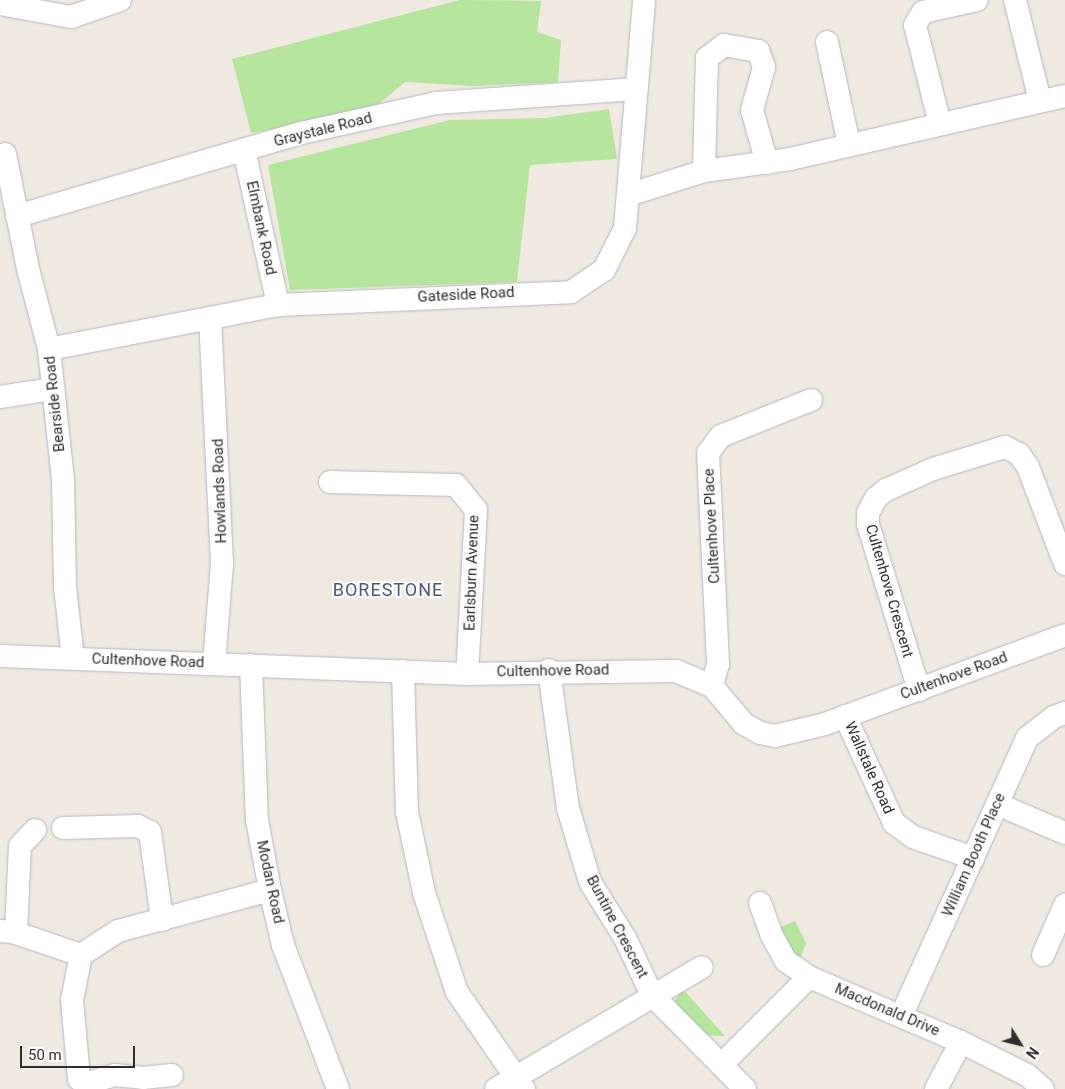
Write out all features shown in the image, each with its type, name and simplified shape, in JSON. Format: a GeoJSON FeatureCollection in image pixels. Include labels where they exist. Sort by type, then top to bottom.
{"type":"FeatureCollection","features":[{"type":"Feature","properties":{"kind":"street"},"geometry":{"type":"LineString","coordinates":[[0,4],[71,17],[120,0]]}},
{"type":"Feature","properties":{"kind":"street","name":"Gateside Road"},"geometry":{"type":"LineString","coordinates":[[49,349],[278,305],[571,292],[604,270],[625,228],[644,0]]}},
{"type":"Feature","properties":{"kind":"street"},"geometry":{"type":"LineString","coordinates":[[940,124],[915,24],[923,12],[977,0]]}},
{"type":"Feature","properties":{"kind":"street"},"geometry":{"type":"LineString","coordinates":[[1016,0],[1040,101]]}},
{"type":"Feature","properties":{"kind":"street"},"geometry":{"type":"LineString","coordinates":[[828,42],[849,145]]}},
{"type":"Feature","properties":{"kind":"street"},"geometry":{"type":"LineString","coordinates":[[704,171],[707,58],[724,44],[758,51],[764,67],[752,110],[767,164]]}},
{"type":"Feature","properties":{"kind":"street","name":"Graystale Road"},"geometry":{"type":"LineString","coordinates":[[17,216],[301,133],[436,103],[637,88]]}},
{"type":"Feature","properties":{"kind":"street"},"geometry":{"type":"LineString","coordinates":[[628,195],[704,171],[767,164],[1065,96]]}},
{"type":"Feature","properties":{"kind":"street","name":"Elmbank Road"},"geometry":{"type":"LineString","coordinates":[[244,150],[278,305]]}},
{"type":"Feature","properties":{"kind":"street","name":"Bearside Road"},"geometry":{"type":"LineString","coordinates":[[5,154],[17,216],[49,349],[63,480],[64,587],[74,658]]}},
{"type":"Feature","properties":{"kind":"street","name":"Howlands Road"},"geometry":{"type":"LineString","coordinates":[[210,318],[222,564],[214,663]]}},
{"type":"Feature","properties":{"kind":"street"},"geometry":{"type":"LineString","coordinates":[[0,397],[53,390]]}},
{"type":"Feature","properties":{"kind":"street","name":"Cultenhove Place"},"geometry":{"type":"LineString","coordinates":[[712,686],[718,664],[708,454],[721,436],[811,400]]}},
{"type":"Feature","properties":{"kind":"street","name":"Cultenhove Crescent"},"geometry":{"type":"LineString","coordinates":[[918,690],[868,524],[868,513],[876,498],[886,490],[933,469],[1005,447],[1019,454],[1028,467],[1060,538],[1065,564]]}},
{"type":"Feature","properties":{"kind":"street","name":"Earlsburn Avenue"},"geometry":{"type":"LineString","coordinates":[[330,482],[456,485],[476,510],[467,674]]}},
{"type":"Feature","properties":{"kind":"street","name":"Cultenhove Road"},"geometry":{"type":"LineString","coordinates":[[0,656],[467,674],[549,670],[676,671],[712,686],[744,724],[760,733],[775,736],[845,716],[1065,635]]}},
{"type":"Feature","properties":{"kind":"street","name":"Modan Road"},"geometry":{"type":"LineString","coordinates":[[251,665],[257,820],[270,890],[283,945],[338,1089]]}},
{"type":"Feature","properties":{"kind":"street","name":"Buntine Crescent"},"geometry":{"type":"LineString","coordinates":[[549,670],[568,808],[590,882],[625,938],[652,995],[745,1089]]}},
{"type":"Feature","properties":{"kind":"street"},"geometry":{"type":"LineString","coordinates":[[402,671],[407,812],[424,892],[457,992],[511,1085],[652,995],[702,967]]}},
{"type":"Feature","properties":{"kind":"street","name":"William Booth Place"},"geometry":{"type":"LineString","coordinates":[[902,1014],[1027,738],[1054,717],[1065,713]]}},
{"type":"Feature","properties":{"kind":"street","name":"Wallstale Road"},"geometry":{"type":"LineString","coordinates":[[845,716],[894,823],[913,837],[973,858]]}},
{"type":"Feature","properties":{"kind":"street"},"geometry":{"type":"LineString","coordinates":[[997,804],[1065,833]]}},
{"type":"Feature","properties":{"kind":"street"},"geometry":{"type":"LineString","coordinates":[[63,828],[138,826],[150,832],[162,920]]}},
{"type":"Feature","properties":{"kind":"street"},"geometry":{"type":"LineString","coordinates":[[36,830],[20,846],[8,932],[81,955]]}},
{"type":"Feature","properties":{"kind":"street"},"geometry":{"type":"LineString","coordinates":[[172,1075],[143,1078],[115,1076],[85,1084],[79,1079],[72,1000],[81,955],[118,930],[162,920],[270,890]]}},
{"type":"Feature","properties":{"kind":"street","name":"Macdonald Drive"},"geometry":{"type":"LineString","coordinates":[[760,904],[771,934],[786,960],[808,977],[902,1014],[961,1042],[1027,1075],[1042,1089]]}},
{"type":"Feature","properties":{"kind":"street"},"geometry":{"type":"LineString","coordinates":[[1043,955],[1065,905]]}},
{"type":"Feature","properties":{"kind":"street"},"geometry":{"type":"LineString","coordinates":[[722,1064],[808,977]]}},
{"type":"Feature","properties":{"kind":"street"},"geometry":{"type":"LineString","coordinates":[[936,1089],[961,1042]]}},
{"type":"Feature","properties":{"kind":"green space"},"geometry":{"type":"Polygon","coordinates":[[[460,0],[541,1],[537,32],[561,40],[558,82],[474,86],[405,82],[369,112],[251,133],[232,59],[460,0]]]}},
{"type":"Feature","properties":{"kind":"green space"},"geometry":{"type":"Polygon","coordinates":[[[609,109],[617,159],[530,165],[517,282],[290,290],[268,165],[450,120],[545,118],[609,109]]]}},
{"type":"Feature","properties":{"kind":"green space"},"geometry":{"type":"Polygon","coordinates":[[[795,921],[806,943],[801,957],[794,955],[776,929],[795,921]]]}},
{"type":"Feature","properties":{"kind":"green space"},"geometry":{"type":"Polygon","coordinates":[[[682,988],[725,1036],[700,1035],[672,1007],[682,988]]]}},
{"type":"Feature","properties":{"kind":"district","name":"BORESTONE"},"geometry":{"type":"Point","coordinates":[388,590]}}]}
